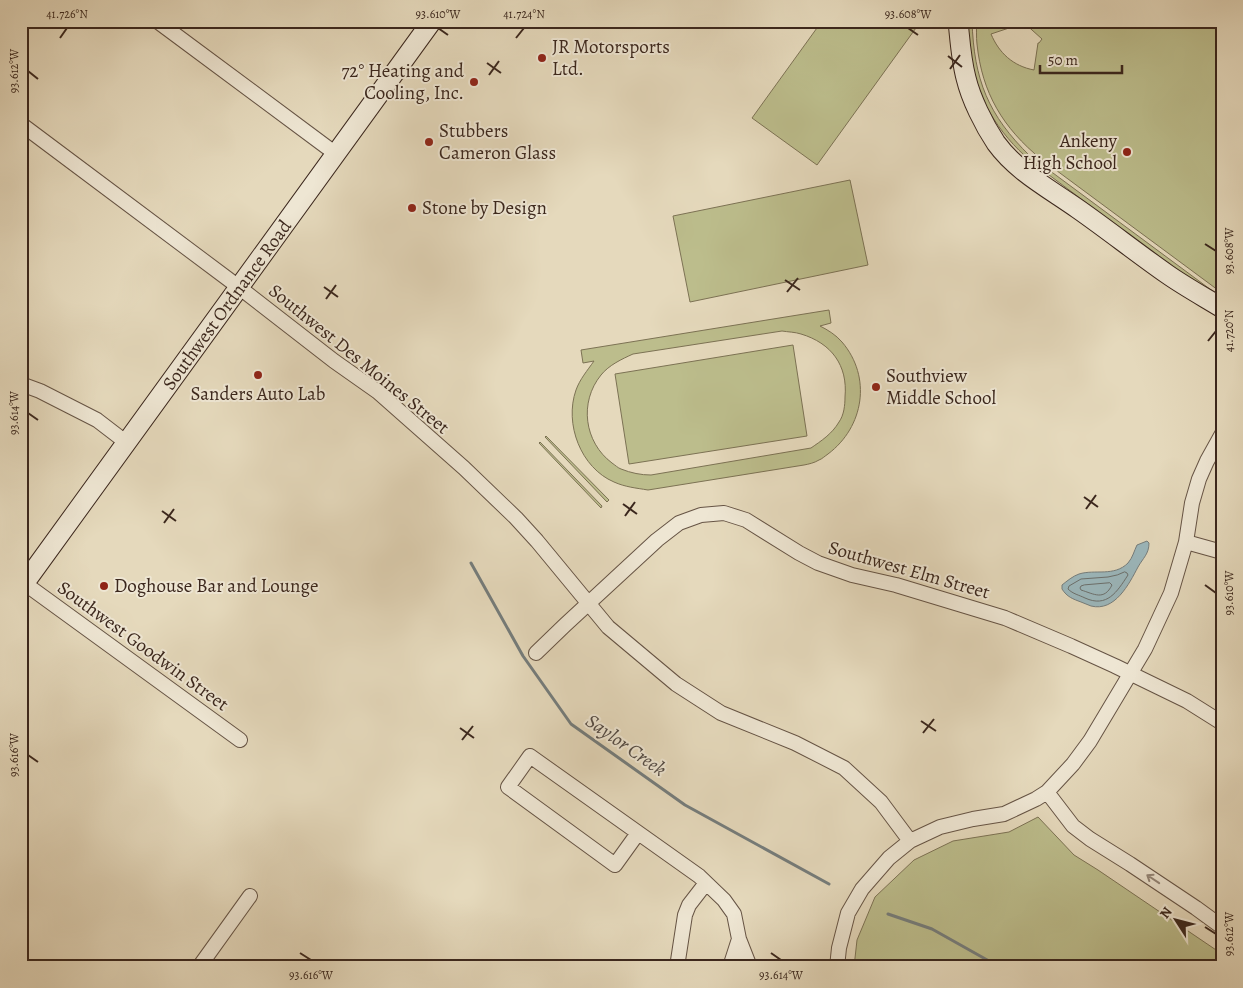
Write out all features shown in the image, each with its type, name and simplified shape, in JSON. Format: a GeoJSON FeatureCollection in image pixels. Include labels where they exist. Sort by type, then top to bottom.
{"type":"FeatureCollection","features":[{"type":"Feature","properties":{"kind":"street"},"geometry":{"type":"LineString","coordinates":[[157,21],[336,154]]}},
{"type":"Feature","properties":{"kind":"street","name":"Southwest Ordnance Road"},"geometry":{"type":"LineString","coordinates":[[23,586],[432,21]]}},
{"type":"Feature","properties":{"kind":"street"},"geometry":{"type":"LineString","coordinates":[[958,21],[963,62],[972,96],[987,128],[1001,149],[1036,180],[1169,276],[1222,308]]}},
{"type":"Feature","properties":{"kind":"street","name":"Southwest Des Moines Street"},"geometry":{"type":"LineString","coordinates":[[21,124],[334,361],[378,392],[464,468],[516,518],[608,627],[668,678],[721,713],[795,743],[844,768],[881,802],[910,841]]}},
{"type":"Feature","properties":{"kind":"street"},"geometry":{"type":"LineString","coordinates":[[1169,276],[1192,298],[1222,321]]}},
{"type":"Feature","properties":{"kind":"street"},"geometry":{"type":"LineString","coordinates":[[21,384],[40,391],[97,420],[127,442]]}},
{"type":"Feature","properties":{"kind":"street"},"geometry":{"type":"LineString","coordinates":[[837,967],[839,948],[848,913],[862,889],[888,858],[910,841],[940,827],[1004,814],[1036,799],[1047,792],[1074,764],[1090,741],[1145,649],[1171,593],[1186,542],[1192,503],[1199,478],[1222,434]]}},
{"type":"Feature","properties":{"kind":"street","name":"Southwest Elm Street"},"geometry":{"type":"LineString","coordinates":[[536,653],[657,540],[679,522],[700,515],[724,513],[746,520],[818,563],[852,575],[896,585],[1005,618],[1130,673],[1187,701],[1222,723]]}},
{"type":"Feature","properties":{"kind":"street"},"geometry":{"type":"LineString","coordinates":[[1186,542],[1222,552]]}},
{"type":"Feature","properties":{"kind":"street","name":"Southwest Goodwin Street"},"geometry":{"type":"LineString","coordinates":[[23,586],[240,740]]}},
{"type":"Feature","properties":{"kind":"street"},"geometry":{"type":"LineString","coordinates":[[638,833],[615,865],[508,787],[530,756],[699,876],[724,900],[734,914],[739,939],[748,967]]}},
{"type":"Feature","properties":{"kind":"street"},"geometry":{"type":"LineString","coordinates":[[1047,792],[1073,826],[1222,927]]}},
{"type":"Feature","properties":{"kind":"street"},"geometry":{"type":"LineString","coordinates":[[677,967],[684,915],[706,884]]}},
{"type":"Feature","properties":{"kind":"street"},"geometry":{"type":"LineString","coordinates":[[199,967],[250,896]]}},
{"type":"Feature","properties":{"kind":"street"},"geometry":{"type":"LineString","coordinates":[[739,939],[732,967],[740,965],[748,967]]}},
{"type":"Feature","properties":{"kind":"green space"},"geometry":{"type":"Polygon","coordinates":[[[822,21],[921,21],[817,165],[752,118],[822,21]]]}},
{"type":"Feature","properties":{"kind":"green space"},"geometry":{"type":"Polygon","coordinates":[[[968,21],[972,21],[976,61],[986,95],[994,111],[1016,141],[1030,156],[1222,298],[1222,304],[1037,166],[1013,144],[994,119],[979,91],[970,60],[966,25],[968,21]]]}},
{"type":"Feature","properties":{"kind":"green space","name":"Ankeny High School"},"geometry":{"type":"Polygon","coordinates":[[[976,21],[1020,21],[1018,25],[991,34],[998,47],[1008,58],[1026,68],[1034,70],[1038,43],[1042,39],[1022,21],[1222,21],[1222,293],[1041,159],[1016,135],[1005,122],[989,94],[980,62],[976,21]]]}},
{"type":"Feature","properties":{"kind":"green space"},"geometry":{"type":"Polygon","coordinates":[[[850,180],[868,265],[690,302],[673,216],[850,180]]]}},
{"type":"Feature","properties":{"kind":"green space"},"geometry":{"type":"Polygon","coordinates":[[[829,310],[831,323],[820,326],[840,339],[851,356],[858,370],[860,401],[850,430],[828,454],[813,463],[648,490],[635,488],[618,484],[602,475],[584,456],[578,443],[572,417],[573,403],[580,382],[594,361],[583,363],[581,350],[829,310]],[[782,331],[633,354],[616,363],[601,375],[590,397],[587,409],[588,421],[590,433],[595,444],[619,468],[628,472],[651,475],[811,448],[830,434],[842,416],[845,400],[844,375],[835,357],[821,343],[801,334],[782,331]]]}},
{"type":"Feature","properties":{"kind":"green space"},"geometry":{"type":"Polygon","coordinates":[[[793,345],[807,436],[629,464],[615,374],[793,345]]]}},
{"type":"Feature","properties":{"kind":"green space"},"geometry":{"type":"Polygon","coordinates":[[[545,437],[609,500],[607,502],[545,437]]]}},
{"type":"Feature","properties":{"kind":"green space"},"geometry":{"type":"Polygon","coordinates":[[[539,443],[602,506],[601,508],[539,443]]]}},
{"type":"Feature","properties":{"kind":"green space"},"geometry":{"type":"Polygon","coordinates":[[[1038,817],[1074,855],[1222,954],[1222,967],[854,967],[857,940],[875,897],[914,860],[953,841],[1009,832],[1038,817]]]}},
{"type":"Feature","properties":{"kind":"water"},"geometry":{"type":"Polygon","coordinates":[[[1147,541],[1149,547],[1147,553],[1126,588],[1114,601],[1107,605],[1100,607],[1091,606],[1070,597],[1062,589],[1062,585],[1079,574],[1111,571],[1123,567],[1130,561],[1137,545],[1147,541]]]}},
{"type":"Feature","properties":{"kind":"waterway","name":"Saylor Creek"},"geometry":{"type":"LineString","coordinates":[[471,563],[523,656],[571,724],[685,805],[829,884]]}},
{"type":"Feature","properties":{"kind":"waterway","name":"Saylor Creek"},"geometry":{"type":"LineString","coordinates":[[888,914],[932,929],[989,961],[1012,967]]}},
{"type":"Feature","properties":{"kind":"place","name":"JR Motorsports Ltd."},"geometry":{"type":"Point","coordinates":[542,58]}},
{"type":"Feature","properties":{"kind":"place","name":"72° Heating and Cooling, Inc."},"geometry":{"type":"Point","coordinates":[474,82]}},
{"type":"Feature","properties":{"kind":"place","name":"Stubbers Cameron Glass"},"geometry":{"type":"Point","coordinates":[429,142]}},
{"type":"Feature","properties":{"kind":"place","name":"Ankeny High School"},"geometry":{"type":"Point","coordinates":[1127,152]}},
{"type":"Feature","properties":{"kind":"place","name":"Stone by Design"},"geometry":{"type":"Point","coordinates":[412,208]}},
{"type":"Feature","properties":{"kind":"place","name":"Sanders Auto Lab"},"geometry":{"type":"Point","coordinates":[258,375]}},
{"type":"Feature","properties":{"kind":"place","name":"Southview Middle School"},"geometry":{"type":"Point","coordinates":[876,387]}},
{"type":"Feature","properties":{"kind":"place","name":"Doghouse Bar and Lounge"},"geometry":{"type":"Point","coordinates":[104,586]}}]}
